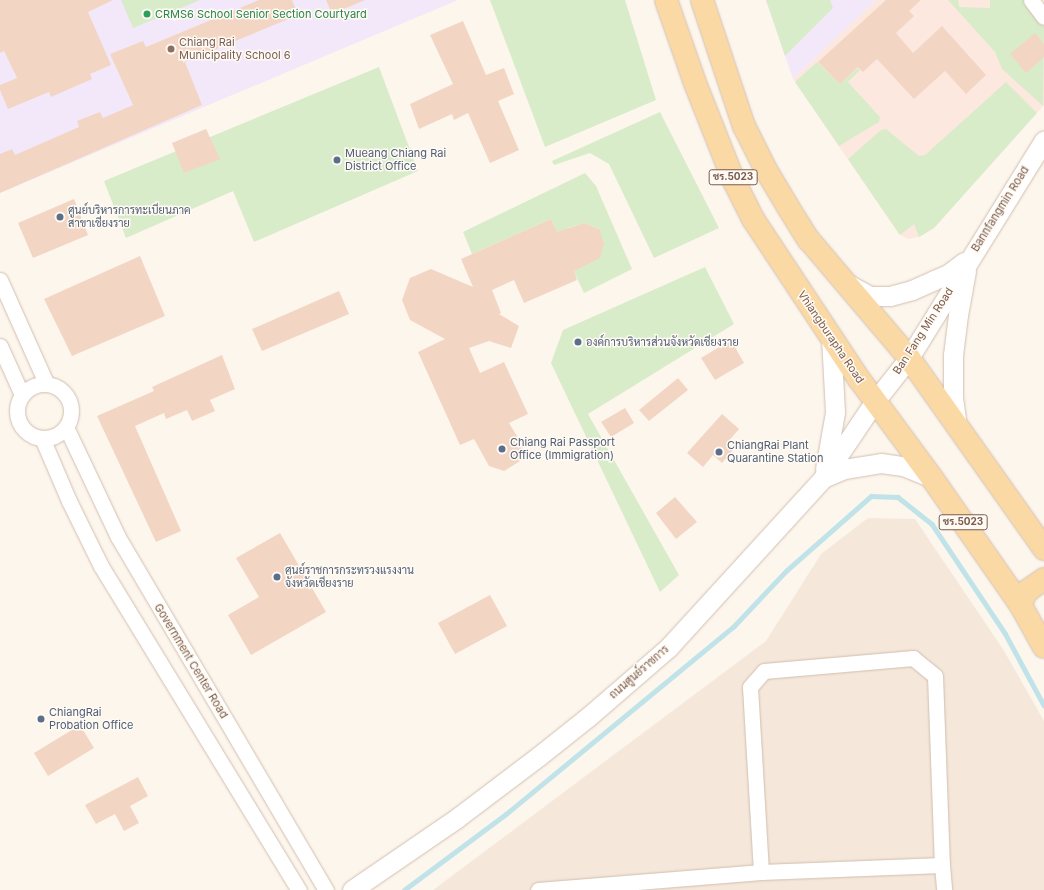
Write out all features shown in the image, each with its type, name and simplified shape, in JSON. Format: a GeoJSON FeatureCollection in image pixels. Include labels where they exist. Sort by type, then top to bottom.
{"type":"FeatureCollection","features":[{"type":"Feature","properties":{"kind":"main road","name":"Vhiangburapha Road"},"geometry":{"type":"LineString","coordinates":[[666,0],[695,83],[733,179],[753,219],[831,338],[932,478],[1020,604],[1044,647]]}},
{"type":"Feature","properties":{"kind":"main road","name":"ชร.5023"},"geometry":{"type":"LineString","coordinates":[[702,0],[744,126],[784,200],[809,240],[909,358],[1044,549]]}},
{"type":"Feature","properties":{"kind":"main road"},"geometry":{"type":"LineString","coordinates":[[753,219],[762,225],[769,227],[776,225],[781,220],[784,213],[784,200]]}},
{"type":"Feature","properties":{"kind":"main road"},"geometry":{"type":"LineString","coordinates":[[1020,604],[1027,591],[1044,579]]}},
{"type":"Feature","properties":{"kind":"street"},"geometry":{"type":"LineString","coordinates":[[1031,0],[1044,17]]}},
{"type":"Feature","properties":{"kind":"street","name":"Bannfangmin Road"},"geometry":{"type":"LineString","coordinates":[[969,258],[1042,146]]}},
{"type":"Feature","properties":{"kind":"street"},"geometry":{"type":"LineString","coordinates":[[845,282],[870,296],[890,296],[912,290],[948,274],[969,258]]}},
{"type":"Feature","properties":{"kind":"street"},"geometry":{"type":"LineString","coordinates":[[957,426],[953,396],[953,355],[958,315],[969,258]]}},
{"type":"Feature","properties":{"kind":"street","name":"Ban Fang Min Road"},"geometry":{"type":"LineString","coordinates":[[875,401],[909,358],[969,258]]}},
{"type":"Feature","properties":{"kind":"street"},"geometry":{"type":"LineString","coordinates":[[0,280],[46,384]]}},
{"type":"Feature","properties":{"kind":"street"},"geometry":{"type":"LineString","coordinates":[[823,478],[835,412],[831,338]]}},
{"type":"Feature","properties":{"kind":"street"},"geometry":{"type":"LineString","coordinates":[[0,346],[22,395]]}},
{"type":"Feature","properties":{"kind":"street"},"geometry":{"type":"LineString","coordinates":[[46,384],[59,388],[69,399],[71,414],[66,427],[51,437],[42,438],[32,435],[25,430],[19,422],[17,413],[18,404],[22,395],[32,387],[46,384]]}},
{"type":"Feature","properties":{"kind":"street","name":"ถนนศูนย์ราชการ"},"geometry":{"type":"LineString","coordinates":[[352,890],[457,818],[539,756],[588,717],[662,653],[823,478],[875,401]]}},
{"type":"Feature","properties":{"kind":"street","name":"Government Center Road"},"geometry":{"type":"LineString","coordinates":[[66,427],[118,537],[326,890]]}},
{"type":"Feature","properties":{"kind":"street"},"geometry":{"type":"LineString","coordinates":[[42,438],[69,501],[101,566],[299,890]]}},
{"type":"Feature","properties":{"kind":"street"},"geometry":{"type":"LineString","coordinates":[[823,478],[844,469],[886,463],[903,466],[932,478]]}},
{"type":"Feature","properties":{"kind":"street"},"geometry":{"type":"LineString","coordinates":[[761,872],[750,687],[764,671],[913,658],[935,676],[944,890]]}},
{"type":"Feature","properties":{"kind":"street"},"geometry":{"type":"LineString","coordinates":[[538,890],[761,872],[942,864]]}},
{"type":"Feature","properties":{"kind":"shaded area","name":"Chiang Rai Municipality School 6"},"geometry":{"type":"Polygon","coordinates":[[[0,0],[458,0],[0,193],[0,0]]]}},
{"type":"Feature","properties":{"kind":"shaded area"},"geometry":{"type":"Polygon","coordinates":[[[766,0],[876,0],[793,79],[766,0]]]}},
{"type":"Feature","properties":{"kind":"shaded area"},"geometry":{"type":"Polygon","coordinates":[[[876,0],[1023,0],[1044,26],[1044,105],[934,228],[919,237],[908,239],[900,235],[896,230],[793,79],[876,0]]]}},
{"type":"Feature","properties":{"kind":"shaded area"},"geometry":{"type":"Polygon","coordinates":[[[868,518],[915,519],[1003,649],[1044,721],[1044,890],[433,890],[766,641],[821,554],[868,518]]]}},
{"type":"Feature","properties":{"kind":"green space","name":"CRMS6 School Senior Section Courtyard"},"geometry":{"type":"Polygon","coordinates":[[[121,0],[200,0],[133,28],[121,0]]]}},
{"type":"Feature","properties":{"kind":"green space"},"geometry":{"type":"Polygon","coordinates":[[[490,0],[625,0],[656,100],[545,147],[490,0]]]}},
{"type":"Feature","properties":{"kind":"green space"},"geometry":{"type":"Polygon","coordinates":[[[766,0],[830,0],[833,8],[785,56],[766,0]]]}},
{"type":"Feature","properties":{"kind":"green space"},"geometry":{"type":"Polygon","coordinates":[[[948,0],[958,0],[959,7],[990,8],[990,0],[1023,0],[1044,26],[1043,106],[1002,69],[995,52],[948,0]]]}},
{"type":"Feature","properties":{"kind":"green space"},"geometry":{"type":"Polygon","coordinates":[[[817,62],[840,84],[858,68],[860,70],[848,82],[880,117],[879,122],[839,146],[795,82],[817,62]]]}},
{"type":"Feature","properties":{"kind":"green space"},"geometry":{"type":"Polygon","coordinates":[[[379,67],[418,171],[254,242],[233,191],[126,238],[104,181],[379,67]]]}},
{"type":"Feature","properties":{"kind":"green space"},"geometry":{"type":"Polygon","coordinates":[[[1006,82],[1037,113],[934,228],[919,237],[914,224],[900,235],[848,159],[881,130],[886,129],[919,156],[925,155],[1006,82]]]}},
{"type":"Feature","properties":{"kind":"green space"},"geometry":{"type":"Polygon","coordinates":[[[660,112],[719,228],[654,258],[609,164],[590,153],[554,165],[552,161],[660,112]]]}},
{"type":"Feature","properties":{"kind":"green space"},"geometry":{"type":"Polygon","coordinates":[[[585,173],[596,186],[632,269],[584,293],[568,259],[599,229],[584,223],[568,228],[562,244],[551,219],[472,254],[463,232],[585,173]]]}},
{"type":"Feature","properties":{"kind":"green space"},"geometry":{"type":"Polygon","coordinates":[[[705,267],[734,324],[588,414],[679,575],[660,592],[551,363],[563,330],[705,267]]]}},
{"type":"Feature","properties":{"kind":"building"},"geometry":{"type":"Polygon","coordinates":[[[0,0],[113,0],[88,12],[111,65],[90,74],[92,79],[51,97],[49,92],[8,109],[0,90],[0,85],[17,78],[4,51],[0,53],[0,0]]]}},
{"type":"Feature","properties":{"kind":"building"},"geometry":{"type":"Polygon","coordinates":[[[259,0],[292,0],[298,15],[185,62],[202,105],[0,193],[0,154],[12,149],[15,155],[79,127],[77,121],[100,112],[103,118],[133,105],[110,54],[143,41],[146,47],[259,0]]]}},
{"type":"Feature","properties":{"kind":"building"},"geometry":{"type":"Polygon","coordinates":[[[326,0],[365,0],[332,14],[326,0]]]}},
{"type":"Feature","properties":{"kind":"building"},"geometry":{"type":"Polygon","coordinates":[[[886,0],[921,0],[909,11],[914,16],[896,33],[913,53],[942,26],[986,75],[966,94],[945,71],[914,99],[877,59],[863,72],[858,67],[840,84],[818,62],[886,0]]]}},
{"type":"Feature","properties":{"kind":"building","name":"Mueang Chiang Rai District Office"},"geometry":{"type":"Polygon","coordinates":[[[463,21],[486,75],[504,68],[514,94],[498,101],[519,150],[490,163],[468,113],[454,120],[452,114],[419,129],[410,104],[453,84],[430,35],[463,21]]]}},
{"type":"Feature","properties":{"kind":"building"},"geometry":{"type":"Polygon","coordinates":[[[1035,33],[1044,44],[1044,57],[1026,73],[1010,54],[1035,33]]]}},
{"type":"Feature","properties":{"kind":"building"},"geometry":{"type":"Polygon","coordinates":[[[206,129],[220,159],[184,173],[172,143],[206,129]]]}},
{"type":"Feature","properties":{"kind":"building"},"geometry":{"type":"Polygon","coordinates":[[[74,199],[88,235],[33,258],[18,223],[74,199]]]}},
{"type":"Feature","properties":{"kind":"building"},"geometry":{"type":"Polygon","coordinates":[[[551,219],[557,232],[584,223],[599,229],[604,243],[600,258],[574,271],[577,280],[524,303],[514,280],[492,290],[501,313],[499,314],[519,326],[511,348],[489,341],[469,348],[480,373],[504,362],[528,414],[509,423],[523,446],[520,461],[504,471],[489,466],[474,439],[460,445],[418,352],[445,339],[410,320],[402,300],[410,278],[431,269],[473,287],[461,259],[551,219]]]}},
{"type":"Feature","properties":{"kind":"building"},"geometry":{"type":"Polygon","coordinates":[[[140,256],[165,316],[72,356],[44,299],[140,256]]]}},
{"type":"Feature","properties":{"kind":"building"},"geometry":{"type":"Polygon","coordinates":[[[339,291],[349,314],[262,351],[252,329],[339,291]]]}},
{"type":"Feature","properties":{"kind":"building"},"geometry":{"type":"Polygon","coordinates":[[[731,340],[744,363],[715,380],[701,358],[731,340]]]}},
{"type":"Feature","properties":{"kind":"building"},"geometry":{"type":"Polygon","coordinates":[[[222,355],[235,389],[210,400],[215,411],[192,421],[187,410],[166,419],[164,413],[135,426],[181,531],[156,542],[97,416],[154,391],[152,387],[222,355]]]}},
{"type":"Feature","properties":{"kind":"building"},"geometry":{"type":"Polygon","coordinates":[[[678,378],[688,390],[649,421],[639,410],[678,378]]]}},
{"type":"Feature","properties":{"kind":"building"},"geometry":{"type":"Polygon","coordinates":[[[625,408],[634,423],[611,437],[601,422],[625,408]]]}},
{"type":"Feature","properties":{"kind":"building"},"geometry":{"type":"Polygon","coordinates":[[[722,414],[739,429],[727,443],[734,449],[722,463],[713,455],[703,467],[687,453],[722,414]]]}},
{"type":"Feature","properties":{"kind":"building"},"geometry":{"type":"Polygon","coordinates":[[[675,497],[697,522],[676,539],[656,513],[675,497]]]}},
{"type":"Feature","properties":{"kind":"building","name":"ศูนย์ราชการกระทรวงแรงงาน จังหวัดเชียงราย"},"geometry":{"type":"Polygon","coordinates":[[[280,533],[326,612],[251,655],[228,615],[259,597],[236,558],[280,533]]]}},
{"type":"Feature","properties":{"kind":"building"},"geometry":{"type":"Polygon","coordinates":[[[490,595],[507,626],[455,654],[438,623],[490,595]]]}},
{"type":"Feature","properties":{"kind":"building"},"geometry":{"type":"Polygon","coordinates":[[[80,725],[94,748],[48,776],[34,753],[80,725]]]}},
{"type":"Feature","properties":{"kind":"building"},"geometry":{"type":"Polygon","coordinates":[[[138,777],[148,796],[130,806],[139,823],[124,831],[115,814],[96,824],[85,805],[138,777]]]}},
{"type":"Feature","properties":{"kind":"waterway"},"geometry":{"type":"LineString","coordinates":[[404,890],[506,814],[733,627],[786,571],[871,496],[898,497],[932,524],[1005,633],[1044,705]]}},
{"type":"Feature","properties":{"kind":"place","name":"CRMS6 School Senior Section Courtyard"},"geometry":{"type":"Point","coordinates":[147,14]}},
{"type":"Feature","properties":{"kind":"place","name":"Chiang Rai Municipality School 6"},"geometry":{"type":"Point","coordinates":[171,49]}},
{"type":"Feature","properties":{"kind":"place","name":"Mueang Chiang Rai District Office"},"geometry":{"type":"Point","coordinates":[337,160]}},
{"type":"Feature","properties":{"kind":"place","name":"ศูนย์บริหารการทะเบียนภาค สาขาเชียงราย"},"geometry":{"type":"Point","coordinates":[60,217]}},
{"type":"Feature","properties":{"kind":"place","name":"องค์การบริหารส่วนจังหวัดเชียงราย"},"geometry":{"type":"Point","coordinates":[578,342]}},
{"type":"Feature","properties":{"kind":"place","name":"Chiang Rai Passport Office (Immigration)"},"geometry":{"type":"Point","coordinates":[502,449]}},
{"type":"Feature","properties":{"kind":"place","name":"ChiangRai Plant Quarantine Station"},"geometry":{"type":"Point","coordinates":[719,452]}},
{"type":"Feature","properties":{"kind":"place","name":"ศูนย์ราชการกระทรวงแรงงาน จังหวัดเชียงราย"},"geometry":{"type":"Point","coordinates":[277,577]}},
{"type":"Feature","properties":{"kind":"place","name":"ChiangRai Probation Office"},"geometry":{"type":"Point","coordinates":[41,719]}}]}
